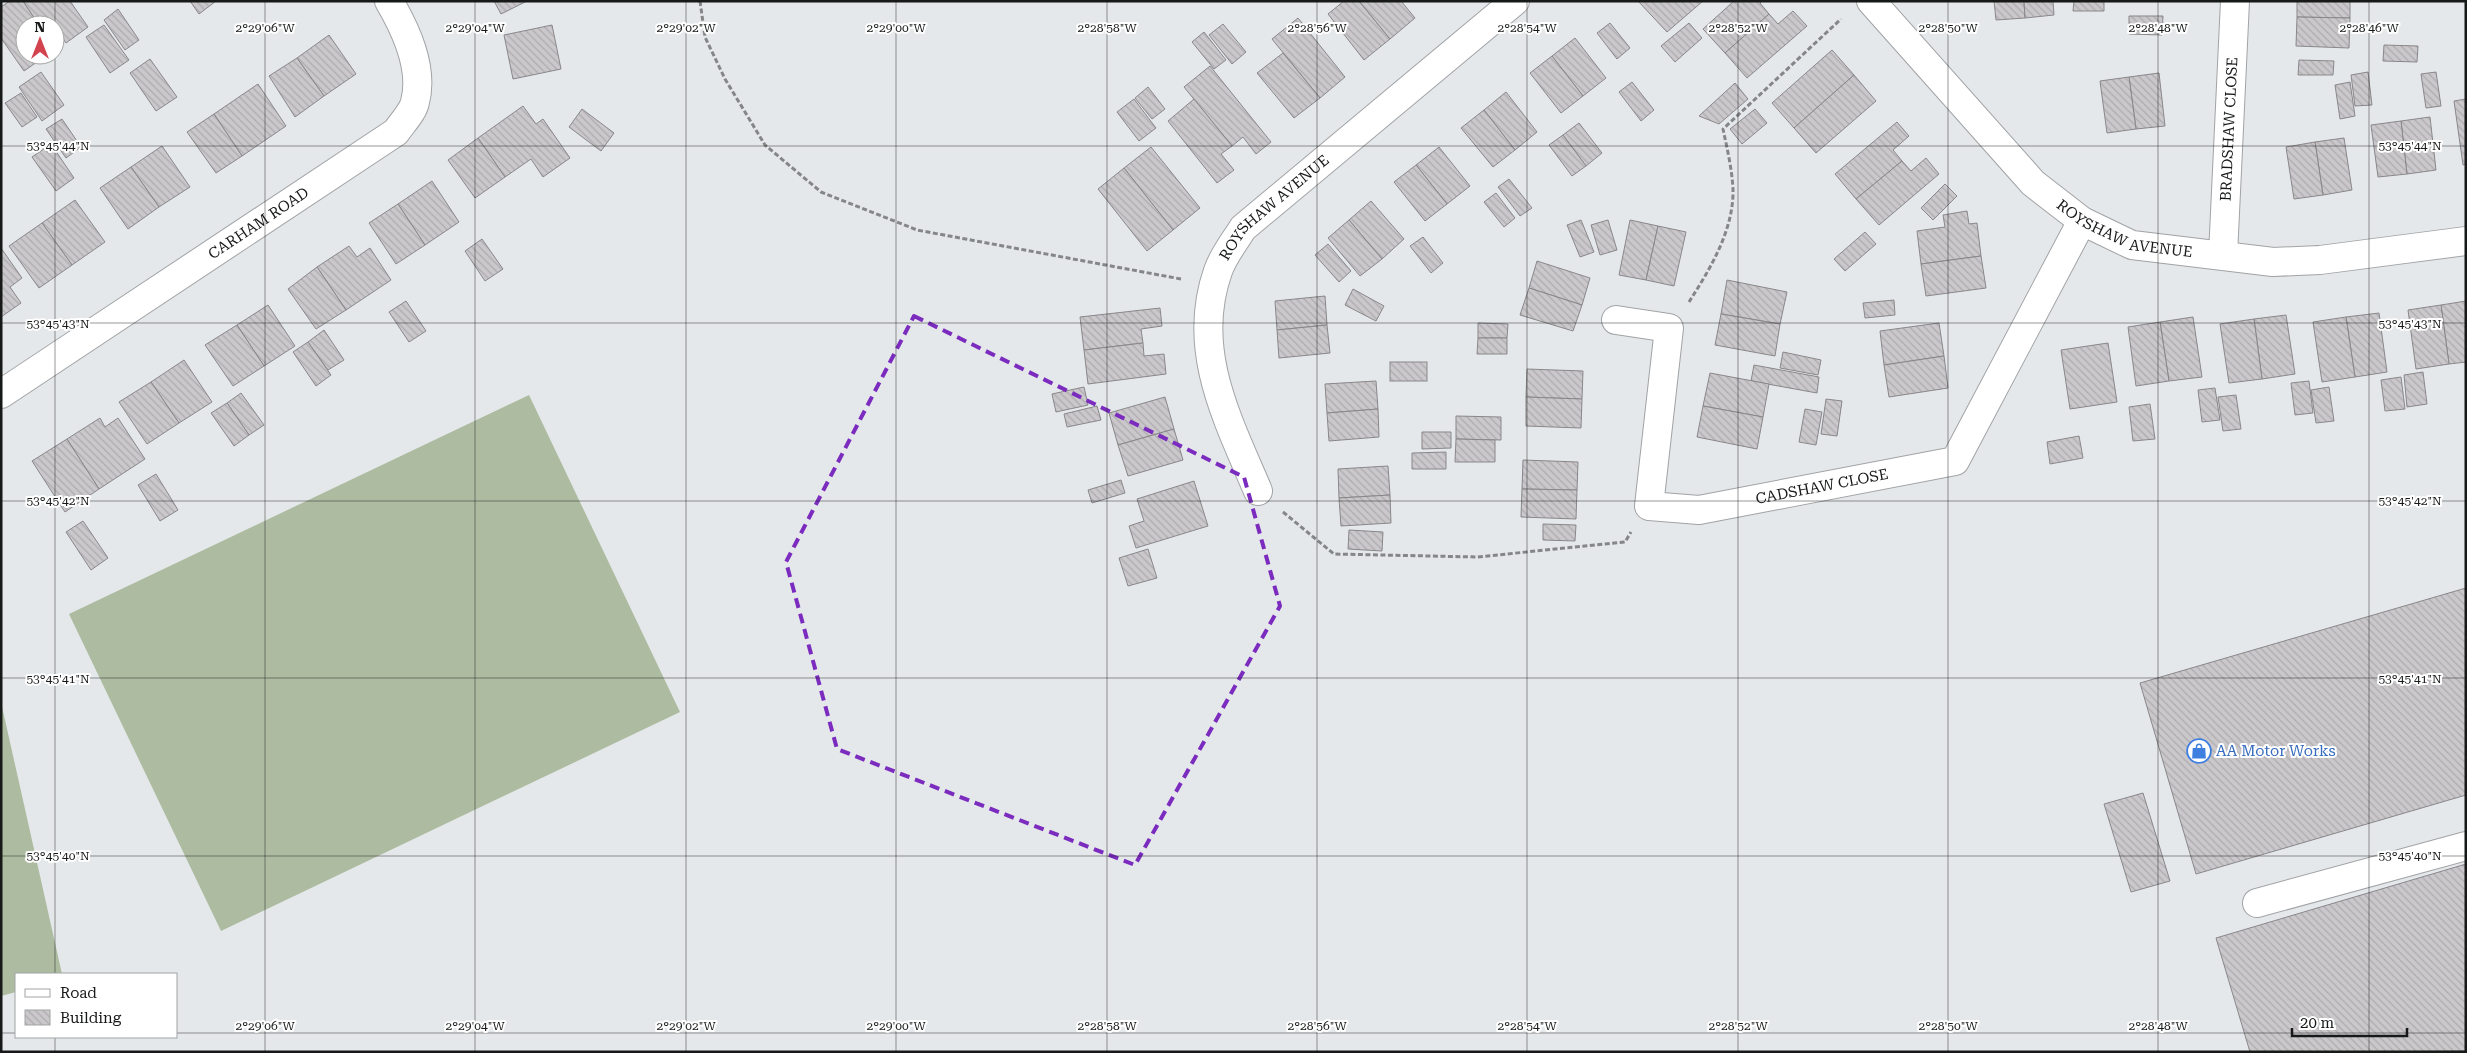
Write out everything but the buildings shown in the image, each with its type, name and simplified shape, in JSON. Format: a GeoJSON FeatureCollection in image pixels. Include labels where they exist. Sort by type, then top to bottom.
{"type":"FeatureCollection","features":[{"type":"Feature","properties":{"kind":"street","name":"CARHAM ROAD"},"geometry":{"type":"LineString","coordinates":[[1,394],[396,132],[415,103],[417,76],[411,48],[400,20],[389,1]]}},
{"type":"Feature","properties":{"kind":"street","name":"ROYSHAW AVENUE"},"geometry":{"type":"LineString","coordinates":[[1258,491],[1217,393],[1211,366],[1209,313],[1218,269],[1244,228],[1515,1]]}},
{"type":"Feature","properties":{"kind":"street","name":"ROYSHAW AVENUE"},"geometry":{"type":"LineString","coordinates":[[1871,1],[2032,183],[2082,221],[2132,245],[2273,262],[2320,260],[2466,241]]}},
{"type":"Feature","properties":{"kind":"street","name":"BRADSHAW CLOSE"},"geometry":{"type":"LineString","coordinates":[[2223,255],[2235,1]]}},
{"type":"Feature","properties":{"kind":"street","name":"CADSHAW CLOSE"},"geometry":{"type":"LineString","coordinates":[[1649,506],[1699,510],[1955,461],[2082,221]]}},
{"type":"Feature","properties":{"kind":"street"},"geometry":{"type":"LineString","coordinates":[[1616,320],[1669,328],[1649,506]]}},
{"type":"Feature","properties":{"kind":"street"},"geometry":{"type":"LineString","coordinates":[[2257,903],[2466,846]]}},
{"type":"Feature","properties":{"kind":"path"},"geometry":{"type":"LineString","coordinates":[[700,1],[706,37],[725,79],[765,146],[821,192],[918,230],[1214,285]]}},
{"type":"Feature","properties":{"kind":"path"},"geometry":{"type":"LineString","coordinates":[[1669,328],[1678,318],[1703,280],[1727,230],[1733,190],[1723,129],[1846,15]]}},
{"type":"Feature","properties":{"kind":"path"},"geometry":{"type":"LineString","coordinates":[[1258,491],[1334,554],[1478,557],[1625,542],[1649,506]]}},
{"type":"Feature","properties":{"kind":"highlighted area"},"geometry":{"type":"Polygon","coordinates":[[[914,316],[1244,477],[1280,606],[1135,865],[837,749],[786,562],[914,316]]]}},
{"type":"Feature","properties":{"kind":"green space"},"geometry":{"type":"Polygon","coordinates":[[[529,395],[680,712],[221,931],[69,614],[529,395]]]}},
{"type":"Feature","properties":{"kind":"green space"},"geometry":{"type":"Polygon","coordinates":[[[1,702],[62,973],[15,973],[15,992],[1,996],[1,702]]]}},
{"type":"Feature","properties":{"kind":"place","name":"AA Motor Works"},"geometry":{"type":"Point","coordinates":[2199,751]}}]}
